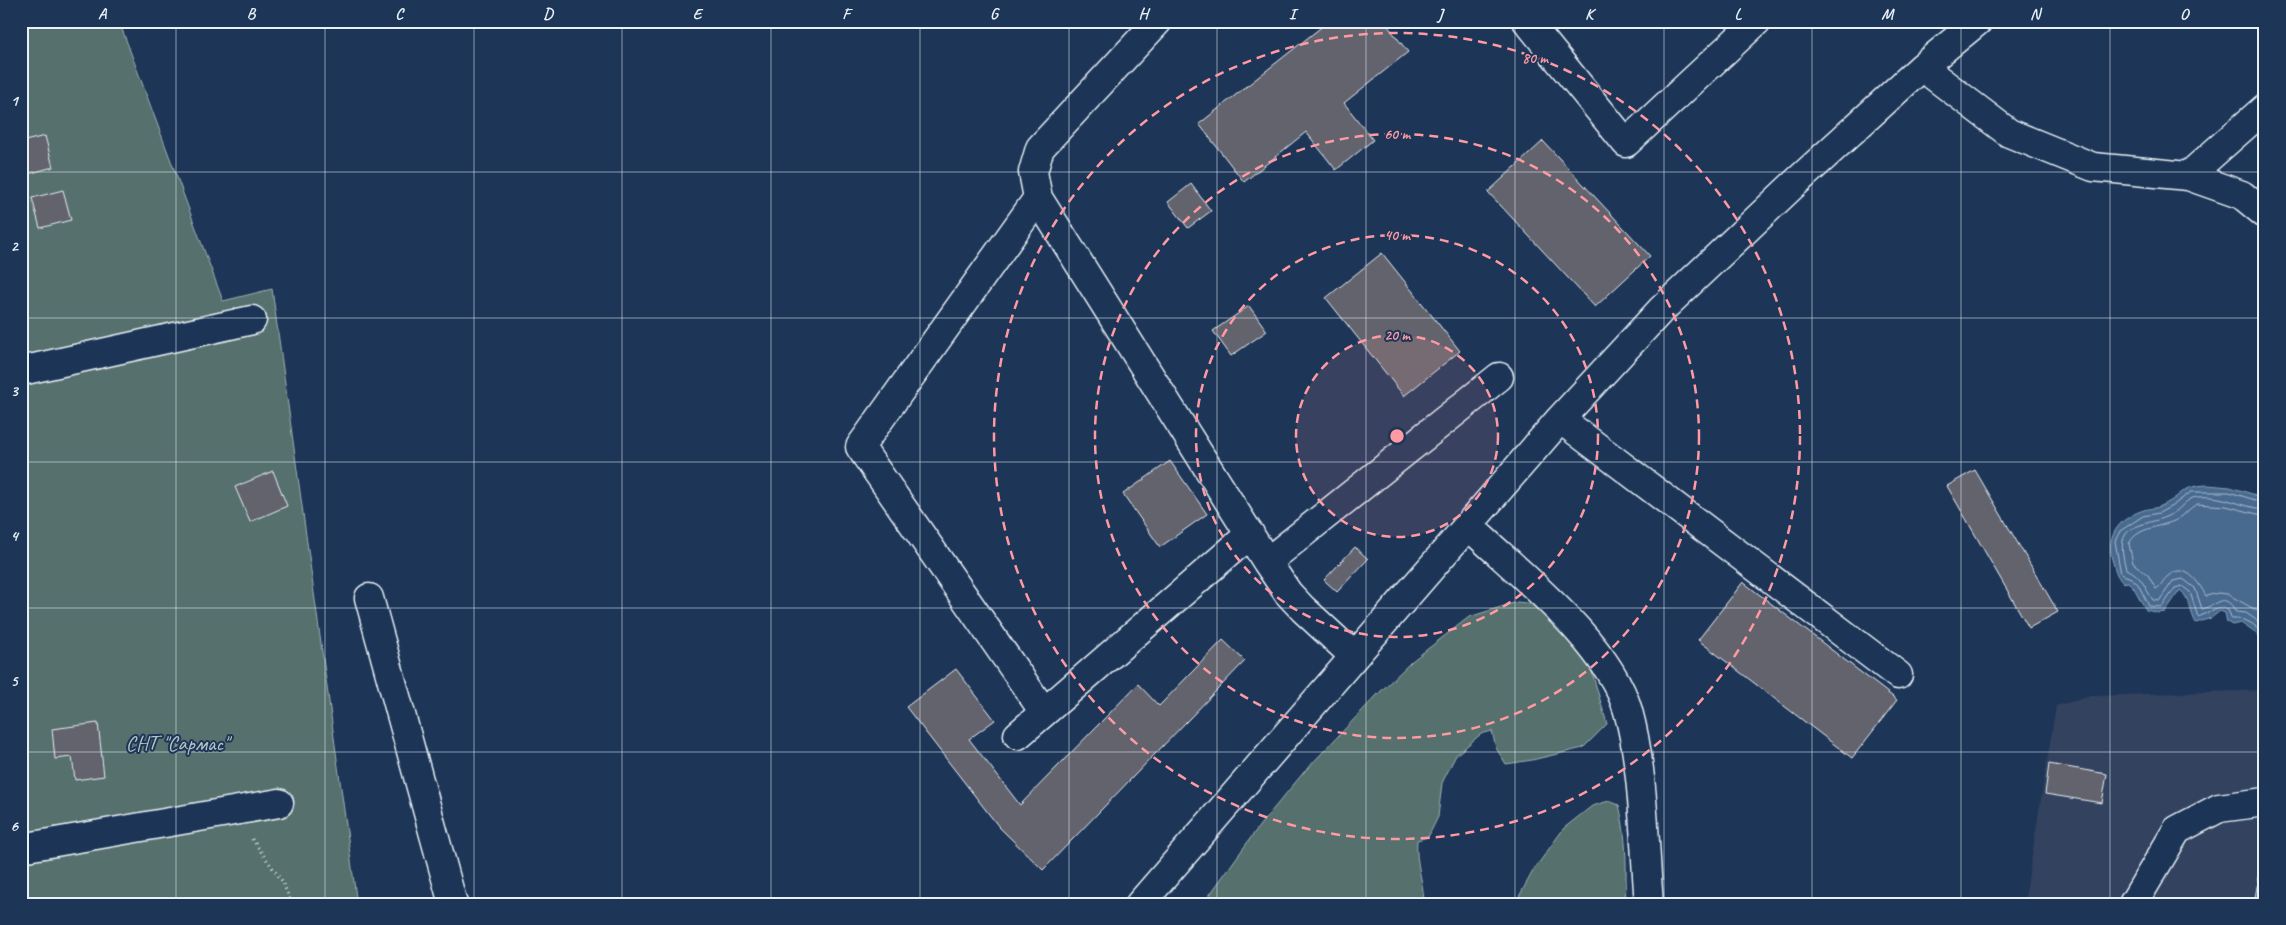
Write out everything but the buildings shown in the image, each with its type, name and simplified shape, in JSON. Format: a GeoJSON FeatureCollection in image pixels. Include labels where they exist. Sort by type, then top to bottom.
{"type":"FeatureCollection","features":[{"type":"Feature","properties":{"kind":"street"},"geometry":{"type":"LineString","coordinates":[[1158,21],[1040,148],[1033,172],[1038,198],[1288,593],[1354,656]]}},
{"type":"Feature","properties":{"kind":"street"},"geometry":{"type":"LineString","coordinates":[[1532,23],[1626,143],[1757,21]]}},
{"type":"Feature","properties":{"kind":"street"},"geometry":{"type":"LineString","coordinates":[[1140,904],[1469,526],[1560,418],[1661,310],[1922,67],[1978,21]]}},
{"type":"Feature","properties":{"kind":"street"},"geometry":{"type":"LineString","coordinates":[[1922,67],[2009,133],[2093,167],[2188,176],[2242,195],[2265,214]]}},
{"type":"Feature","properties":{"kind":"street"},"geometry":{"type":"LineString","coordinates":[[2188,176],[2265,108]]}},
{"type":"Feature","properties":{"kind":"street"},"geometry":{"type":"LineString","coordinates":[[1038,198],[860,447],[1044,712]]}},
{"type":"Feature","properties":{"kind":"street"},"geometry":{"type":"LineString","coordinates":[[21,371],[252,320]]}},
{"type":"Feature","properties":{"kind":"street"},"geometry":{"type":"LineString","coordinates":[[1267,562],[1499,377]]}},
{"type":"Feature","properties":{"kind":"street"},"geometry":{"type":"LineString","coordinates":[[1560,418],[1898,675]]}},
{"type":"Feature","properties":{"kind":"street"},"geometry":{"type":"LineString","coordinates":[[1469,526],[1584,635],[1608,669],[1628,709],[1636,749],[1648,904]]}},
{"type":"Feature","properties":{"kind":"street"},"geometry":{"type":"LineString","coordinates":[[1018,735],[1250,534]]}},
{"type":"Feature","properties":{"kind":"street"},"geometry":{"type":"LineString","coordinates":[[369,598],[453,904]]}},
{"type":"Feature","properties":{"kind":"street"},"geometry":{"type":"LineString","coordinates":[[2133,904],[2178,830],[2219,808],[2265,802]]}},
{"type":"Feature","properties":{"kind":"street"},"geometry":{"type":"LineString","coordinates":[[21,848],[279,803]]}},
{"type":"Feature","properties":{"kind":"path"},"geometry":{"type":"LineString","coordinates":[[231,811],[282,880],[292,904]]}},
{"type":"Feature","properties":{"kind":"shaded area"},"geometry":{"type":"Polygon","coordinates":[[[2265,690],[2265,904],[2024,904],[2056,706],[2091,696],[2265,690]]]}},
{"type":"Feature","properties":{"kind":"green space","name":"СНТ \"Сармас\""},"geometry":{"type":"Polygon","coordinates":[[[21,21],[119,21],[223,301],[272,289],[357,904],[21,904],[21,21]]]}},
{"type":"Feature","properties":{"kind":"green space"},"geometry":{"type":"Polygon","coordinates":[[[1517,602],[1535,604],[1549,612],[1590,665],[1607,724],[1583,748],[1532,760],[1506,764],[1496,748],[1492,731],[1481,734],[1456,755],[1442,783],[1438,817],[1428,837],[1417,840],[1417,857],[1424,904],[1203,904],[1260,825],[1304,772],[1412,661],[1469,617],[1517,602]]]}},
{"type":"Feature","properties":{"kind":"green space"},"geometry":{"type":"Polygon","coordinates":[[[1609,801],[1619,805],[1624,829],[1625,904],[1515,904],[1533,871],[1564,828],[1592,806],[1609,801]]]}},
{"type":"Feature","properties":{"kind":"water"},"geometry":{"type":"Polygon","coordinates":[[[2208,485],[2230,487],[2265,498],[2265,640],[2241,623],[2232,625],[2227,622],[2225,613],[2220,611],[2211,618],[2196,623],[2188,601],[2180,590],[2165,612],[2159,613],[2146,610],[2134,588],[2128,582],[2123,583],[2116,572],[2112,559],[2111,543],[2116,529],[2126,519],[2133,514],[2163,505],[2187,489],[2208,485]]]}}]}
